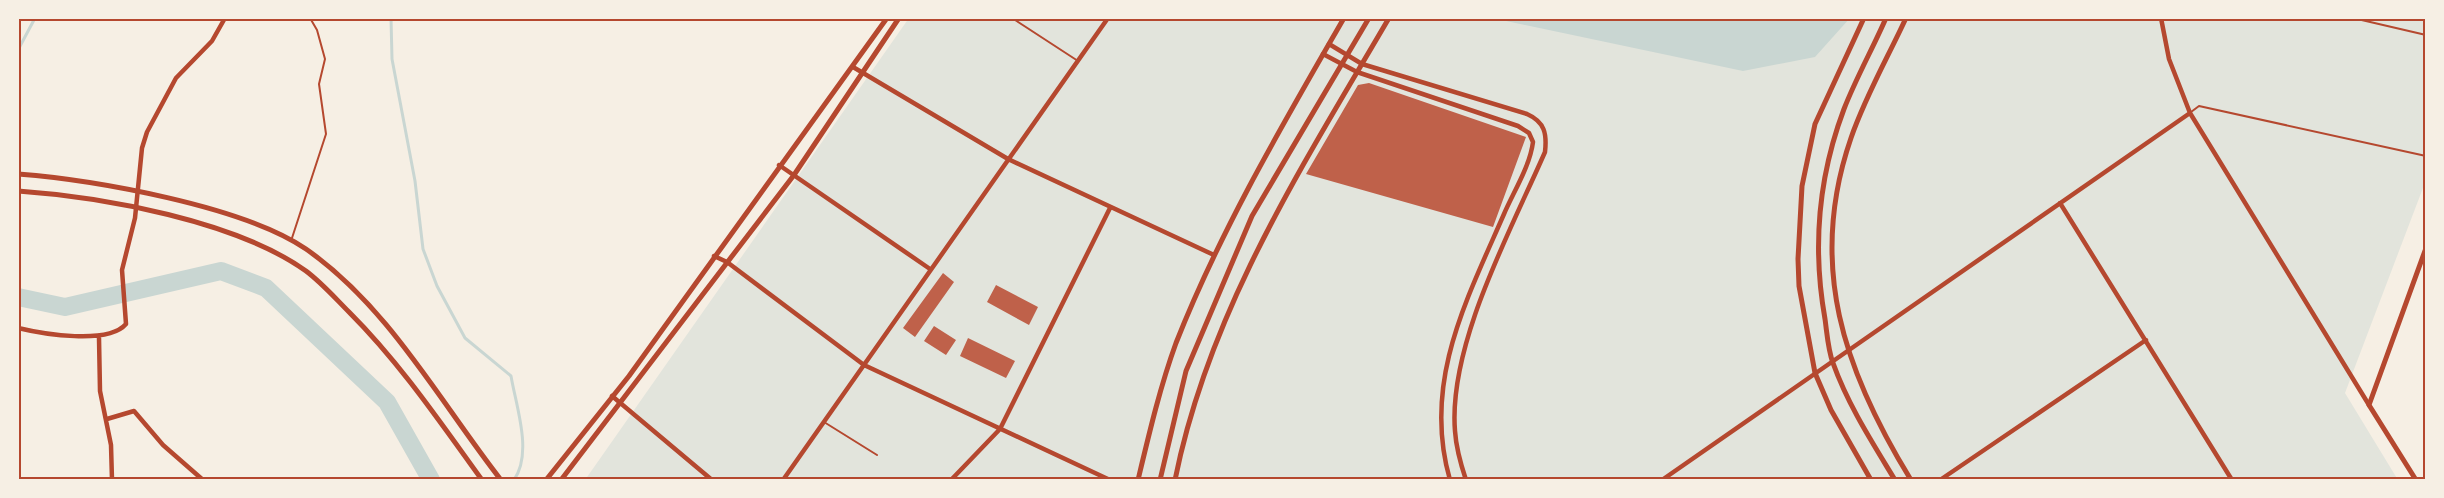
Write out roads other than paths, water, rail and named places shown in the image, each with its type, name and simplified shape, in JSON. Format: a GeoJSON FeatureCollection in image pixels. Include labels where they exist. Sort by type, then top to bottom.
{"type":"FeatureCollection","features":[{"type":"Feature","properties":{"kind":"street"},"geometry":{"type":"LineString","coordinates":[[18,328],[99,338],[126,324],[122,270],[136,209],[142,148],[147,132],[176,78],[212,41],[225,18]]}},
{"type":"Feature","properties":{"kind":"street"},"geometry":{"type":"LineString","coordinates":[[546,480],[629,376],[887,18]]}},
{"type":"Feature","properties":{"kind":"street"},"geometry":{"type":"LineString","coordinates":[[561,480],[794,175],[899,18]]}},
{"type":"Feature","properties":{"kind":"street"},"geometry":{"type":"LineString","coordinates":[[783,480],[1108,18]]}},
{"type":"Feature","properties":{"kind":"street"},"geometry":{"type":"LineString","coordinates":[[1138,480],[1176,344],[1214,255],[1242,195],[1344,18]]}},
{"type":"Feature","properties":{"kind":"street"},"geometry":{"type":"LineString","coordinates":[[1160,480],[1186,371],[1252,216],[1369,18]]}},
{"type":"Feature","properties":{"kind":"street"},"geometry":{"type":"LineString","coordinates":[[1175,480],[1200,391],[1234,297],[1271,219],[1389,18]]}},
{"type":"Feature","properties":{"kind":"street"},"geometry":{"type":"LineString","coordinates":[[1864,18],[1815,124],[1802,186],[1798,248],[1799,286],[1815,373],[1831,410],[1871,480]]}},
{"type":"Feature","properties":{"kind":"street"},"geometry":{"type":"LineString","coordinates":[[1886,18],[1845,107],[1824,178],[1817,252],[1819,286],[1832,361],[1862,427],[1895,480]]}},
{"type":"Feature","properties":{"kind":"street"},"geometry":{"type":"LineString","coordinates":[[1906,18],[1851,136],[1834,202],[1832,280],[1847,351],[1879,429],[1911,480]]}},
{"type":"Feature","properties":{"kind":"street"},"geometry":{"type":"LineString","coordinates":[[2161,18],[2169,59],[2190,113],[2416,480]]}},
{"type":"Feature","properties":{"kind":"street"},"geometry":{"type":"LineString","coordinates":[[1329,44],[1362,64],[1527,114],[1537,118],[1544,128],[1547,138],[1545,152],[1480,302],[1467,344],[1457,391],[1455,430],[1466,480]]}},
{"type":"Feature","properties":{"kind":"street"},"geometry":{"type":"LineString","coordinates":[[1323,54],[1357,72],[1518,126],[1529,133],[1533,142],[1467,298],[1447,359],[1440,436],[1450,480]]}},
{"type":"Feature","properties":{"kind":"street"},"geometry":{"type":"LineString","coordinates":[[853,67],[1008,159],[1214,255]]}},
{"type":"Feature","properties":{"kind":"street"},"geometry":{"type":"LineString","coordinates":[[1662,480],[2190,113]]}},
{"type":"Feature","properties":{"kind":"street"},"geometry":{"type":"LineString","coordinates":[[779,165],[930,269]]}},
{"type":"Feature","properties":{"kind":"street"},"geometry":{"type":"LineString","coordinates":[[18,174],[138,193],[245,220],[291,241],[334,273],[374,312],[397,339],[501,480]]}},
{"type":"Feature","properties":{"kind":"street"},"geometry":{"type":"LineString","coordinates":[[18,191],[136,209],[226,232],[282,256],[308,273],[370,333],[405,373],[482,480]]}},
{"type":"Feature","properties":{"kind":"street"},"geometry":{"type":"LineString","coordinates":[[2060,203],[2232,480]]}},
{"type":"Feature","properties":{"kind":"street"},"geometry":{"type":"LineString","coordinates":[[951,480],[1000,429],[1110,208]]}},
{"type":"Feature","properties":{"kind":"street"},"geometry":{"type":"LineString","coordinates":[[2368,405],[2426,248]]}},
{"type":"Feature","properties":{"kind":"street"},"geometry":{"type":"LineString","coordinates":[[714,256],[727,262],[864,365],[1110,480]]}},
{"type":"Feature","properties":{"kind":"street"},"geometry":{"type":"LineString","coordinates":[[99,338],[100,391],[114,463],[112,480]]}},
{"type":"Feature","properties":{"kind":"street"},"geometry":{"type":"LineString","coordinates":[[1940,480],[2146,340]]}},
{"type":"Feature","properties":{"kind":"street"},"geometry":{"type":"LineString","coordinates":[[612,396],[712,480]]}},
{"type":"Feature","properties":{"kind":"street"},"geometry":{"type":"LineString","coordinates":[[107,419],[134,411],[163,445],[203,480]]}},
{"type":"Feature","properties":{"kind":"lane"},"geometry":{"type":"LineString","coordinates":[[291,241],[326,134],[319,84],[325,59],[317,30],[310,18]]}},
{"type":"Feature","properties":{"kind":"lane"},"geometry":{"type":"LineString","coordinates":[[1012,18],[1078,61]]}},
{"type":"Feature","properties":{"kind":"lane"},"geometry":{"type":"LineString","coordinates":[[2354,18],[2426,35]]}},
{"type":"Feature","properties":{"kind":"lane"},"geometry":{"type":"LineString","coordinates":[[2190,113],[2199,106],[2426,156]]}},
{"type":"Feature","properties":{"kind":"lane"},"geometry":{"type":"LineString","coordinates":[[824,422],[877,455]]}},
{"type":"Feature","properties":{"kind":"waterway"},"geometry":{"type":"LineString","coordinates":[[18,50],[35,18]]}},
{"type":"Feature","properties":{"kind":"waterway"},"geometry":{"type":"LineString","coordinates":[[391,18],[392,59],[415,181],[423,249],[437,286],[465,338],[511,376],[523,443],[520,469],[514,480]]}},
{"type":"Feature","properties":{"kind":"waterway"},"geometry":{"type":"LineString","coordinates":[[18,297],[65,307],[221,271],[266,288],[387,402],[431,480]]}}]}
